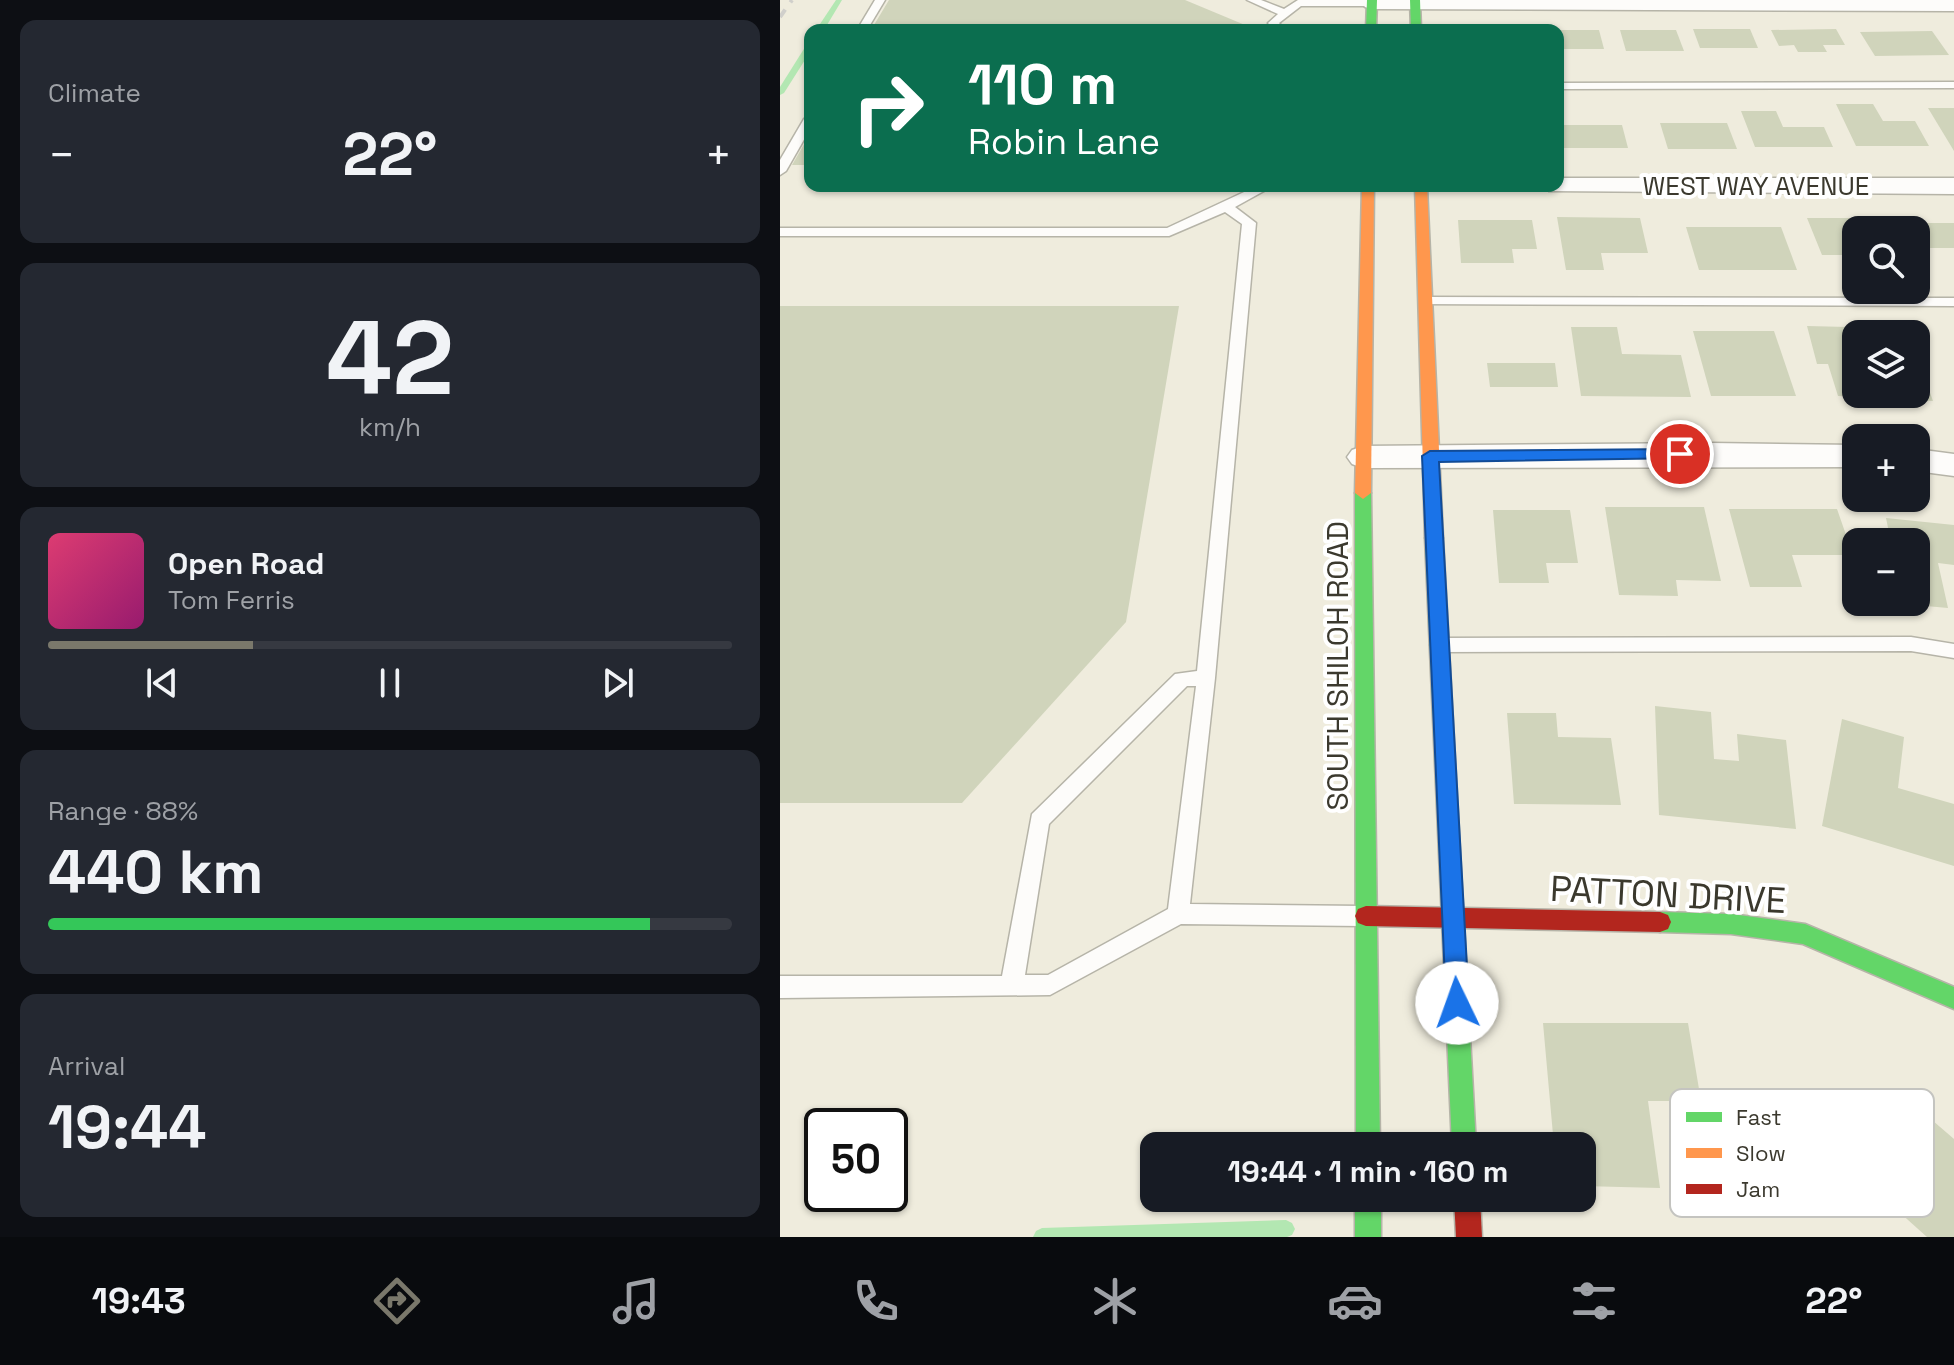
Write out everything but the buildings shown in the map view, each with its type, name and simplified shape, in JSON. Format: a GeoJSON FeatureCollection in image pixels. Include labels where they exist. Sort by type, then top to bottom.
{"type":"FeatureCollection","features":[{"type":"Feature","properties":{"kind":"main road"},"geometry":{"type":"LineString","coordinates":[[1371,24],[1372,1]]}},
{"type":"Feature","properties":{"kind":"main road"},"geometry":{"type":"LineString","coordinates":[[1415,2],[1416,24]]}},
{"type":"Feature","properties":{"kind":"main road","name":"SOUTH SHILOH ROAD"},"geometry":{"type":"LineString","coordinates":[[1368,192],[1363,457],[1368,1132]]}},
{"type":"Feature","properties":{"kind":"main road"},"geometry":{"type":"LineString","coordinates":[[1421,192],[1430,456],[1463,1132]]}},
{"type":"Feature","properties":{"kind":"main road","name":"PATTON DRIVE"},"geometry":{"type":"LineString","coordinates":[[1366,916],[1731,924],[1805,934],[1954,998]]}},
{"type":"Feature","properties":{"kind":"main road"},"geometry":{"type":"LineString","coordinates":[[1368,1212],[1368,1237]]}},
{"type":"Feature","properties":{"kind":"main road"},"geometry":{"type":"LineString","coordinates":[[1468,1212],[1469,1237]]}},
{"type":"Feature","properties":{"kind":"street"},"geometry":{"type":"LineString","coordinates":[[1372,1],[1954,5]]}},
{"type":"Feature","properties":{"kind":"street","name":"WEST WAY AVENUE"},"geometry":{"type":"LineString","coordinates":[[1564,186],[1954,186]]}},
{"type":"Feature","properties":{"kind":"street"},"geometry":{"type":"LineString","coordinates":[[1363,457],[1842,456]]}},
{"type":"Feature","properties":{"kind":"street"},"geometry":{"type":"LineString","coordinates":[[1930,462],[1954,465]]}},
{"type":"Feature","properties":{"kind":"lane"},"geometry":{"type":"LineString","coordinates":[[866,24],[880,0]]}},
{"type":"Feature","properties":{"kind":"lane"},"geometry":{"type":"LineString","coordinates":[[1252,0],[1285,13]]}},
{"type":"Feature","properties":{"kind":"lane"},"geometry":{"type":"LineString","coordinates":[[1274,24],[1295,1],[1372,1]]}},
{"type":"Feature","properties":{"kind":"lane"},"geometry":{"type":"LineString","coordinates":[[1564,86],[1954,85]]}},
{"type":"Feature","properties":{"kind":"lane"},"geometry":{"type":"LineString","coordinates":[[780,171],[804,129]]}},
{"type":"Feature","properties":{"kind":"lane"},"geometry":{"type":"LineString","coordinates":[[780,232],[1169,232],[1255,192]]}},
{"type":"Feature","properties":{"kind":"lane"},"geometry":{"type":"LineString","coordinates":[[1178,914],[1206,678],[1249,223],[1226,207]]}},
{"type":"Feature","properties":{"kind":"lane"},"geometry":{"type":"LineString","coordinates":[[1425,301],[1954,302]]}},
{"type":"Feature","properties":{"kind":"lane"},"geometry":{"type":"LineString","coordinates":[[1439,645],[1911,644],[1954,651]]}},
{"type":"Feature","properties":{"kind":"lane"},"geometry":{"type":"LineString","coordinates":[[1012,986],[1039,820],[1182,679],[1206,678]]}},
{"type":"Feature","properties":{"kind":"lane"},"geometry":{"type":"LineString","coordinates":[[780,987],[1050,985],[1178,914],[1366,916]]}},
{"type":"Feature","properties":{"kind":"waterway"},"geometry":{"type":"LineString","coordinates":[[824,24],[839,0]]}},
{"type":"Feature","properties":{"kind":"waterway"},"geometry":{"type":"LineString","coordinates":[[780,93],[804,55]]}},
{"type":"Feature","properties":{"kind":"waterway"},"geometry":{"type":"LineString","coordinates":[[1042,1237],[1286,1229]]}},
{"type":"Feature","properties":{"kind":"railway"},"geometry":{"type":"LineString","coordinates":[[780,17],[792,0]]}},
{"type":"Feature","properties":{"kind":"traffic: fast"},"geometry":{"type":"LineString","coordinates":[[1371,24],[1372,0]]}},
{"type":"Feature","properties":{"kind":"traffic: fast"},"geometry":{"type":"LineString","coordinates":[[1415,0],[1416,24]]}},
{"type":"Feature","properties":{"kind":"traffic: fast"},"geometry":{"type":"LineString","coordinates":[[1363,493],[1368,1132]]}},
{"type":"Feature","properties":{"kind":"traffic: fast"},"geometry":{"type":"LineString","coordinates":[[1434,538],[1463,1132]]}},
{"type":"Feature","properties":{"kind":"traffic: fast"},"geometry":{"type":"LineString","coordinates":[[1660,922],[1731,924],[1805,934],[1954,998]]}},
{"type":"Feature","properties":{"kind":"traffic: fast"},"geometry":{"type":"LineString","coordinates":[[1368,1212],[1368,1237]]}},
{"type":"Feature","properties":{"kind":"traffic: slow"},"geometry":{"type":"LineString","coordinates":[[1363,493],[1368,192]]}},
{"type":"Feature","properties":{"kind":"traffic: slow"},"geometry":{"type":"LineString","coordinates":[[1421,192],[1434,538]]}},
{"type":"Feature","properties":{"kind":"traffic: jam"},"geometry":{"type":"LineString","coordinates":[[1366,916],[1660,922]]}},
{"type":"Feature","properties":{"kind":"traffic: jam"},"geometry":{"type":"LineString","coordinates":[[1468,1212],[1469,1237]]}},
{"type":"Feature","properties":{"kind":"route"},"geometry":{"type":"LineString","coordinates":[[1457,1003],[1430,456],[1680,454]]}}]}
